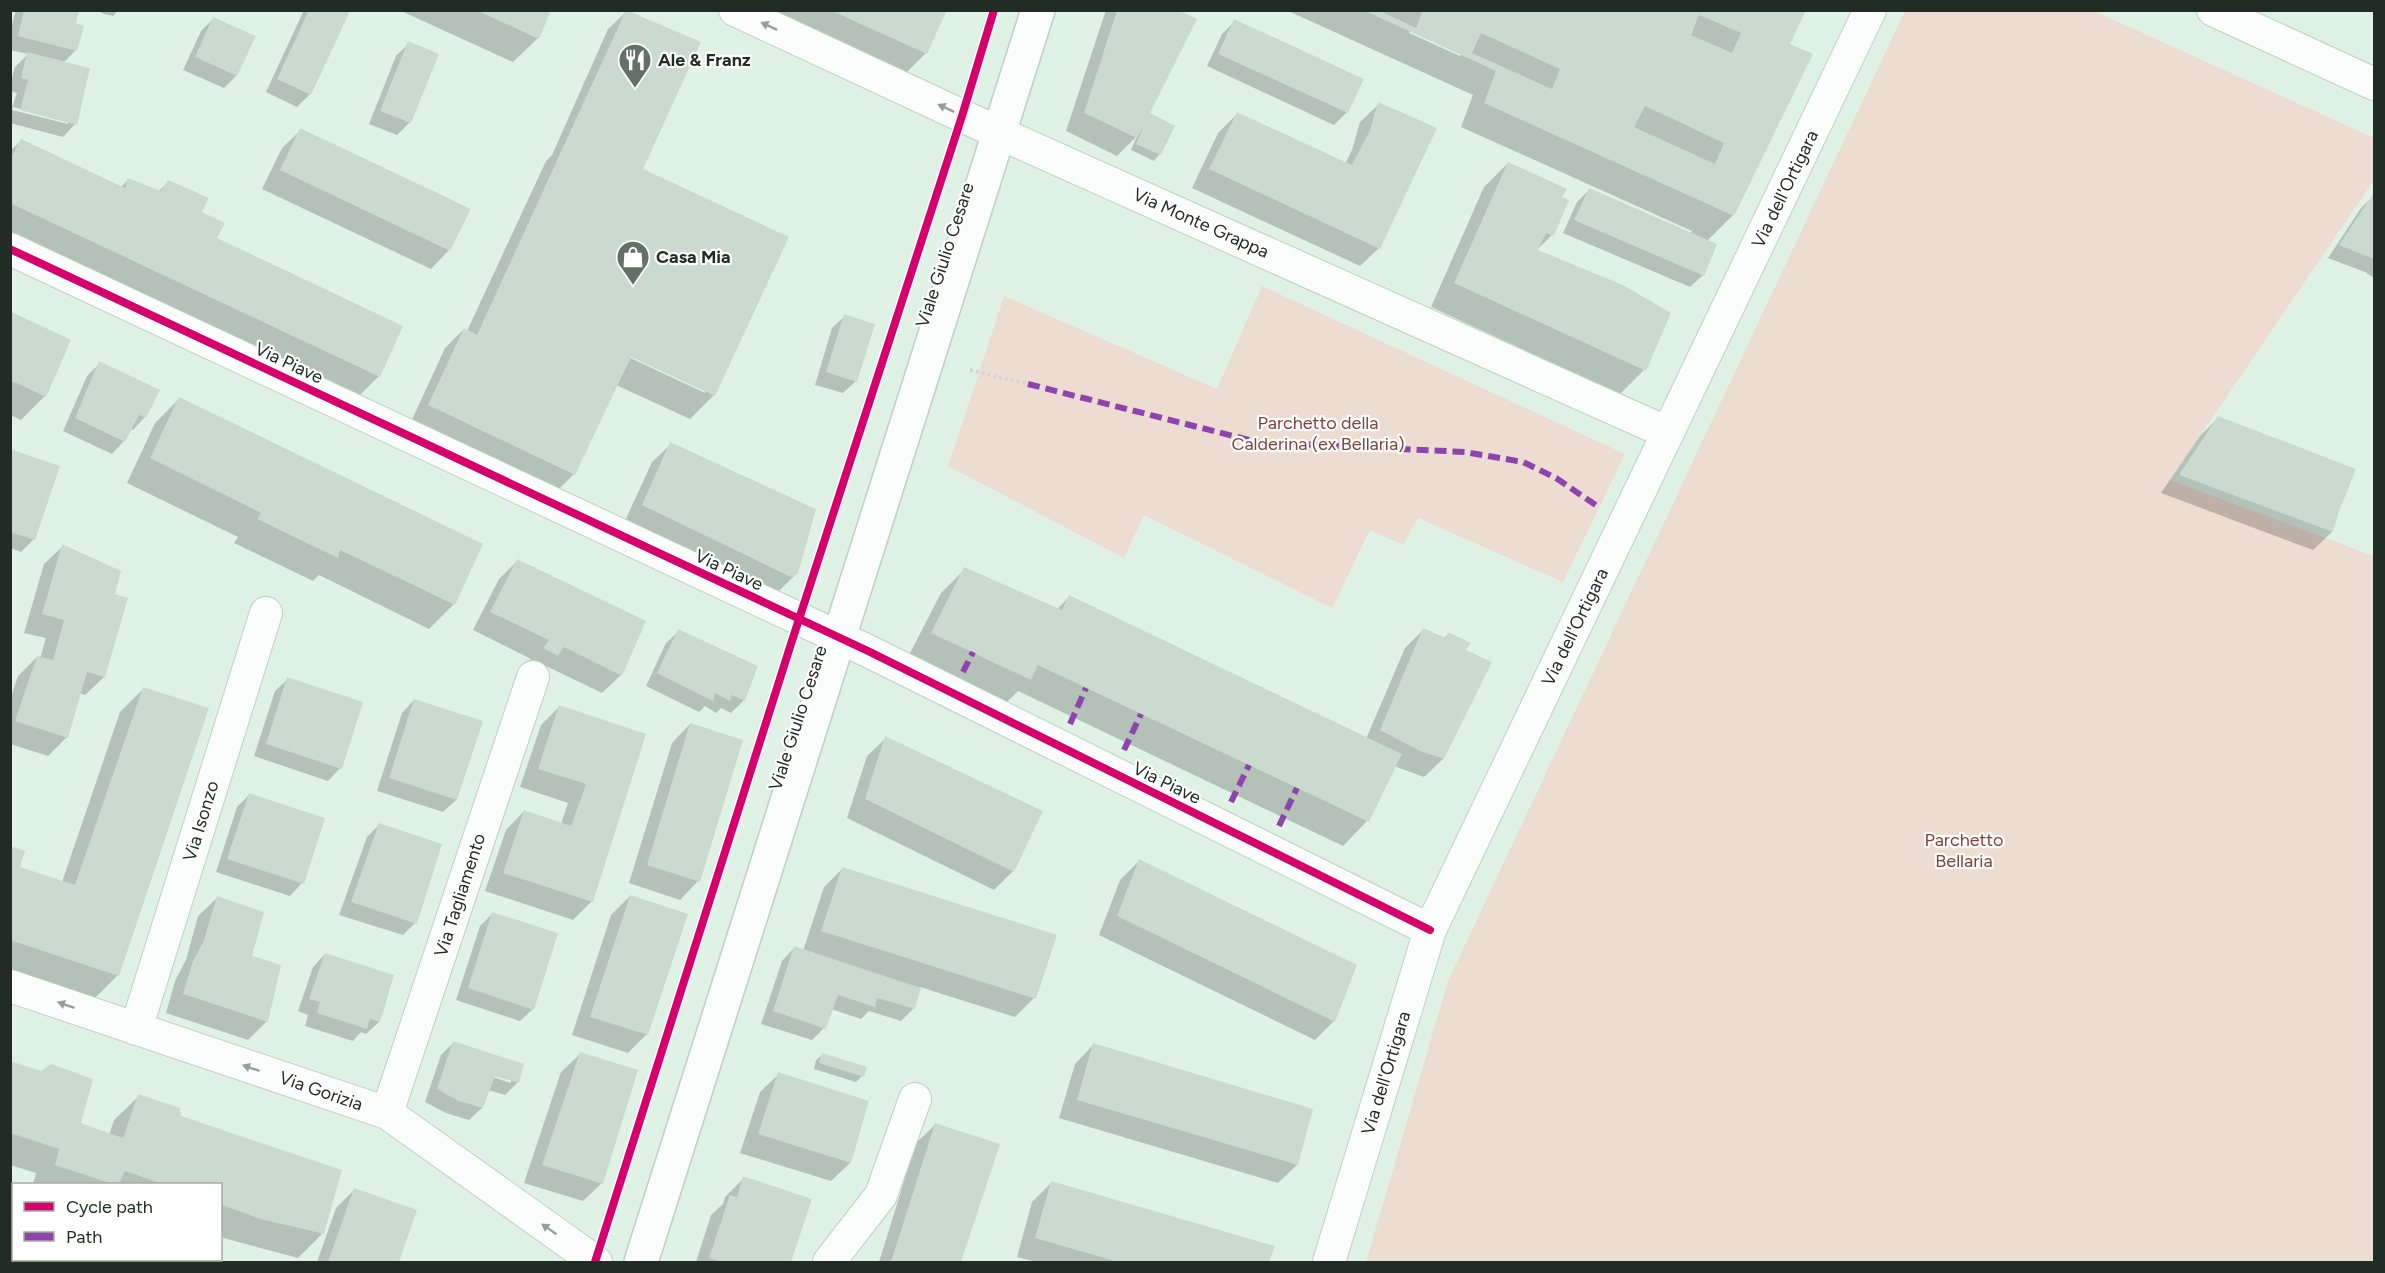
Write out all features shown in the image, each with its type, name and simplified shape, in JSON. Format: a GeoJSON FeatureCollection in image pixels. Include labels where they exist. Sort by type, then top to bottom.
{"type":"FeatureCollection","features":[{"type":"Feature","properties":{"kind":"main road","name":"Viale Giulio Cesare"},"geometry":{"type":"LineString","coordinates":[[640,1263],[1038,10]]}},
{"type":"Feature","properties":{"kind":"street","name":"Via Monte Grappa"},"geometry":{"type":"LineString","coordinates":[[735,10],[999,133],[1668,433]]}},
{"type":"Feature","properties":{"kind":"street","name":"Via dell'Ortigara"},"geometry":{"type":"LineString","coordinates":[[1329,1263],[1430,930],[1870,10]]}},
{"type":"Feature","properties":{"kind":"street"},"geometry":{"type":"LineString","coordinates":[[2213,10],[2374,84]]}},
{"type":"Feature","properties":{"kind":"street","name":"Via Piave"},"geometry":{"type":"LineString","coordinates":[[10,249],[839,638],[1430,930]]}},
{"type":"Feature","properties":{"kind":"street","name":"Via Isonzo"},"geometry":{"type":"LineString","coordinates":[[136,1029],[266,613]]}},
{"type":"Feature","properties":{"kind":"street","name":"Via Tagliamento"},"geometry":{"type":"LineString","coordinates":[[387,1113],[533,677]]}},
{"type":"Feature","properties":{"kind":"street","name":"Via Gorizia"},"geometry":{"type":"LineString","coordinates":[[10,986],[387,1113],[596,1263]]}},
{"type":"Feature","properties":{"kind":"street"},"geometry":{"type":"LineString","coordinates":[[829,1263],[881,1195],[915,1099]]}},
{"type":"Feature","properties":{"kind":"path"},"geometry":{"type":"LineString","coordinates":[[970,370],[1028,384]]}},
{"type":"Feature","properties":{"kind":"green space","name":"Parchetto Bellaria"},"geometry":{"type":"Polygon","coordinates":[[[1905,11],[2094,11],[2374,138],[2374,180],[2170,480],[2374,556],[2374,1262],[1366,1262],[1448,981],[1905,11]]]}},
{"type":"Feature","properties":{"kind":"green space","name":"Parchetto della Calderina (ex Bellaria)"},"geometry":{"type":"Polygon","coordinates":[[[1262,286],[1625,454],[1563,582],[1418,518],[1403,545],[1370,530],[1332,608],[1144,515],[1124,558],[948,466],[1004,296],[1217,389],[1262,286]]]}},
{"type":"Feature","properties":{"kind":"building"},"geometry":{"type":"Polygon","coordinates":[[[24,10],[79,10],[76,23],[84,26],[77,51],[18,36],[24,10]]]}},
{"type":"Feature","properties":{"kind":"building"},"geometry":{"type":"Polygon","coordinates":[[[309,10],[350,11],[311,95],[277,79],[309,10]]]}},
{"type":"Feature","properties":{"kind":"building"},"geometry":{"type":"Polygon","coordinates":[[[476,10],[551,10],[539,39],[476,10]]]}},
{"type":"Feature","properties":{"kind":"building","name":"Casa Mia"},"geometry":{"type":"Polygon","coordinates":[[[626,10],[701,42],[643,169],[789,237],[715,396],[631,357],[575,475],[428,405],[464,328],[477,335],[626,10]]]}},
{"type":"Feature","properties":{"kind":"building"},"geometry":{"type":"Polygon","coordinates":[[[830,10],[947,10],[927,54],[830,10]]]}},
{"type":"Feature","properties":{"kind":"building"},"geometry":{"type":"Polygon","coordinates":[[[1117,10],[1178,10],[1197,19],[1150,113],[1175,126],[1161,155],[1136,144],[1145,123],[1137,138],[1084,113],[1117,10]]]}},
{"type":"Feature","properties":{"kind":"building"},"geometry":{"type":"Polygon","coordinates":[[[1363,10],[1378,10],[1416,28],[1423,10],[1806,10],[1790,44],[1813,54],[1734,216],[1484,103],[1496,71],[1363,10]],[[1699,15],[1691,35],[1732,53],[1741,33],[1699,15]],[[1481,33],[1472,53],[1552,89],[1560,69],[1481,33]],[[1645,106],[1634,127],[1715,164],[1724,143],[1645,106]]]}},
{"type":"Feature","properties":{"kind":"building"},"geometry":{"type":"Polygon","coordinates":[[[213,17],[256,36],[237,76],[195,57],[213,17]]]}},
{"type":"Feature","properties":{"kind":"building"},"geometry":{"type":"Polygon","coordinates":[[[1234,19],[1364,79],[1348,113],[1218,54],[1234,19]]]}},
{"type":"Feature","properties":{"kind":"building"},"geometry":{"type":"Polygon","coordinates":[[[408,41],[439,54],[411,123],[380,111],[408,41]]]}},
{"type":"Feature","properties":{"kind":"building"},"geometry":{"type":"Polygon","coordinates":[[[27,52],[90,68],[77,125],[20,110],[28,80],[21,78],[27,52]]]}},
{"type":"Feature","properties":{"kind":"building"},"geometry":{"type":"Polygon","coordinates":[[[1378,102],[1437,128],[1380,249],[1209,169],[1237,112],[1352,165],[1370,130],[1378,102]]]}},
{"type":"Feature","properties":{"kind":"building"},"geometry":{"type":"Polygon","coordinates":[[[300,128],[471,209],[450,251],[280,170],[300,128]]]}},
{"type":"Feature","properties":{"kind":"building"},"geometry":{"type":"Polygon","coordinates":[[[21,139],[125,188],[128,178],[161,191],[168,180],[209,198],[202,212],[225,223],[217,238],[403,326],[380,377],[10,203],[10,159],[21,139]]]}},
{"type":"Feature","properties":{"kind":"building"},"geometry":{"type":"Polygon","coordinates":[[[1508,162],[1567,189],[1562,197],[1569,200],[1554,236],[1546,233],[1538,250],[1623,285],[1671,313],[1646,371],[1454,283],[1508,162]]]}},
{"type":"Feature","properties":{"kind":"building"},"geometry":{"type":"Polygon","coordinates":[[[1589,188],[1717,244],[1704,276],[1574,220],[1589,188]]]}},
{"type":"Feature","properties":{"kind":"building"},"geometry":{"type":"Polygon","coordinates":[[[2374,195],[2374,259],[2339,245],[2374,195]]]}},
{"type":"Feature","properties":{"kind":"building"},"geometry":{"type":"Polygon","coordinates":[[[10,311],[71,340],[46,397],[10,380],[10,311]]]}},
{"type":"Feature","properties":{"kind":"building"},"geometry":{"type":"Polygon","coordinates":[[[844,314],[875,324],[857,382],[826,372],[844,314]]]}},
{"type":"Feature","properties":{"kind":"building"},"geometry":{"type":"Polygon","coordinates":[[[99,361],[160,390],[146,418],[139,415],[125,442],[75,418],[99,361]]]}},
{"type":"Feature","properties":{"kind":"building"},"geometry":{"type":"Polygon","coordinates":[[[179,397],[483,544],[455,605],[340,550],[338,558],[257,519],[261,513],[150,458],[179,397]]]}},
{"type":"Feature","properties":{"kind":"building"},"geometry":{"type":"Polygon","coordinates":[[[2218,416],[2356,469],[2333,532],[2179,475],[2218,416]]]}},
{"type":"Feature","properties":{"kind":"building"},"geometry":{"type":"Polygon","coordinates":[[[670,442],[816,509],[798,574],[791,577],[642,505],[670,442]]]}},
{"type":"Feature","properties":{"kind":"building"},"geometry":{"type":"Polygon","coordinates":[[[10,449],[60,466],[35,540],[10,532],[10,449]]]}},
{"type":"Feature","properties":{"kind":"building"},"geometry":{"type":"Polygon","coordinates":[[[62,544],[121,571],[115,594],[128,598],[105,677],[87,672],[68,738],[15,721],[37,656],[53,660],[64,620],[42,614],[62,544]]]}},
{"type":"Feature","properties":{"kind":"building"},"geometry":{"type":"Polygon","coordinates":[[[517,559],[646,621],[622,676],[564,647],[558,656],[543,648],[549,640],[490,612],[517,559]]]}},
{"type":"Feature","properties":{"kind":"building"},"geometry":{"type":"Polygon","coordinates":[[[964,567],[1062,610],[1069,595],[1402,754],[1369,822],[1038,665],[1031,680],[931,633],[964,567]]]}},
{"type":"Feature","properties":{"kind":"building"},"geometry":{"type":"Polygon","coordinates":[[[1423,628],[1446,638],[1448,632],[1471,643],[1466,650],[1492,662],[1444,759],[1420,751],[1380,730],[1423,628]]]}},
{"type":"Feature","properties":{"kind":"building"},"geometry":{"type":"Polygon","coordinates":[[[678,629],[758,666],[745,701],[732,695],[730,701],[715,693],[713,701],[657,673],[678,629]]]}},
{"type":"Feature","properties":{"kind":"building"},"geometry":{"type":"Polygon","coordinates":[[[287,677],[363,702],[342,769],[266,744],[287,677]]]}},
{"type":"Feature","properties":{"kind":"building"},"geometry":{"type":"Polygon","coordinates":[[[143,687],[209,708],[119,976],[10,940],[10,846],[25,851],[20,867],[75,885],[143,687]]]}},
{"type":"Feature","properties":{"kind":"building"},"geometry":{"type":"Polygon","coordinates":[[[414,699],[483,721],[457,800],[389,778],[414,699]]]}},
{"type":"Feature","properties":{"kind":"building"},"geometry":{"type":"Polygon","coordinates":[[[559,705],[646,734],[593,902],[503,873],[524,810],[571,826],[586,784],[538,769],[559,705]]]}},
{"type":"Feature","properties":{"kind":"building"},"geometry":{"type":"Polygon","coordinates":[[[690,723],[743,740],[700,882],[647,865],[690,723]]]}},
{"type":"Feature","properties":{"kind":"building"},"geometry":{"type":"Polygon","coordinates":[[[885,736],[1043,811],[1014,872],[865,799],[885,736]]]}},
{"type":"Feature","properties":{"kind":"building"},"geometry":{"type":"Polygon","coordinates":[[[249,793],[325,818],[304,884],[227,859],[249,793]]]}},
{"type":"Feature","properties":{"kind":"building"},"geometry":{"type":"Polygon","coordinates":[[[379,823],[442,844],[417,924],[351,902],[379,823]]]}},
{"type":"Feature","properties":{"kind":"building"},"geometry":{"type":"Polygon","coordinates":[[[1139,859],[1357,965],[1335,1022],[1117,916],[1139,859]]]}},
{"type":"Feature","properties":{"kind":"building"},"geometry":{"type":"Polygon","coordinates":[[[842,867],[1057,935],[1036,999],[821,931],[842,867]]]}},
{"type":"Feature","properties":{"kind":"building"},"geometry":{"type":"Polygon","coordinates":[[[630,895],[688,914],[648,1035],[590,1017],[630,895]]]}},
{"type":"Feature","properties":{"kind":"building"},"geometry":{"type":"Polygon","coordinates":[[[217,896],[264,912],[252,956],[281,965],[268,1022],[183,994],[193,961],[204,940],[217,896]]]}},
{"type":"Feature","properties":{"kind":"building"},"geometry":{"type":"Polygon","coordinates":[[[492,912],[558,933],[534,1010],[468,988],[492,912]]]}},
{"type":"Feature","properties":{"kind":"building"},"geometry":{"type":"Polygon","coordinates":[[[794,946],[921,988],[915,1009],[877,998],[875,1007],[838,995],[826,1029],[773,1011],[794,946]]]}},
{"type":"Feature","properties":{"kind":"building"},"geometry":{"type":"Polygon","coordinates":[[[325,953],[394,975],[380,1022],[370,1019],[367,1029],[317,1013],[320,1002],[309,999],[325,953]]]}},
{"type":"Feature","properties":{"kind":"building"},"geometry":{"type":"Polygon","coordinates":[[[453,1041],[524,1064],[519,1083],[495,1076],[483,1108],[459,1101],[437,1089],[453,1041]]]}},
{"type":"Feature","properties":{"kind":"building"},"geometry":{"type":"Polygon","coordinates":[[[1093,1043],[1313,1109],[1298,1165],[1077,1100],[1093,1043]]]}},
{"type":"Feature","properties":{"kind":"building"},"geometry":{"type":"Polygon","coordinates":[[[580,1052],[638,1070],[603,1184],[542,1165],[580,1052]]]}},
{"type":"Feature","properties":{"kind":"building"},"geometry":{"type":"Polygon","coordinates":[[[822,1053],[867,1067],[864,1077],[819,1063],[822,1053]]]}},
{"type":"Feature","properties":{"kind":"building"},"geometry":{"type":"Polygon","coordinates":[[[10,1061],[41,1071],[51,1064],[93,1079],[81,1123],[123,1138],[138,1094],[180,1108],[181,1116],[342,1170],[324,1234],[261,1219],[222,1205],[222,1183],[160,1183],[125,1171],[119,1183],[110,1183],[55,1165],[59,1149],[10,1133],[10,1061]]]}},
{"type":"Feature","properties":{"kind":"building"},"geometry":{"type":"Polygon","coordinates":[[[778,1072],[869,1101],[851,1163],[758,1134],[778,1072]]]}},
{"type":"Feature","properties":{"kind":"building"},"geometry":{"type":"Polygon","coordinates":[[[935,1123],[1000,1144],[961,1262],[891,1262],[935,1123]]]}},
{"type":"Feature","properties":{"kind":"building"},"geometry":{"type":"Polygon","coordinates":[[[743,1176],[812,1199],[791,1262],[716,1262],[717,1260],[709,1258],[730,1195],[737,1197],[743,1176]]]}},
{"type":"Feature","properties":{"kind":"building"},"geometry":{"type":"Polygon","coordinates":[[[1051,1181],[1275,1246],[1269,1262],[1118,1262],[1035,1238],[1051,1181]]]}},
{"type":"Feature","properties":{"kind":"building"},"geometry":{"type":"Polygon","coordinates":[[[354,1188],[417,1210],[399,1262],[328,1262],[354,1188]]]}},
{"type":"Feature","properties":{"kind":"marked path"},"geometry":{"type":"LineString","coordinates":[[1028,384],[1257,442],[1465,452],[1523,462],[1556,478],[1600,508]]}},
{"type":"Feature","properties":{"kind":"marked path"},"geometry":{"type":"LineString","coordinates":[[963,672],[973,652]]}},
{"type":"Feature","properties":{"kind":"marked path"},"geometry":{"type":"LineString","coordinates":[[1070,724],[1086,688]]}},
{"type":"Feature","properties":{"kind":"marked path"},"geometry":{"type":"LineString","coordinates":[[1124,750],[1141,714]]}},
{"type":"Feature","properties":{"kind":"marked path"},"geometry":{"type":"LineString","coordinates":[[1231,802],[1249,765]]}},
{"type":"Feature","properties":{"kind":"marked path"},"geometry":{"type":"LineString","coordinates":[[1279,826],[1297,788]]}},
{"type":"Feature","properties":{"kind":"cycle path"},"geometry":{"type":"LineString","coordinates":[[595,1262],[994,10]]}},
{"type":"Feature","properties":{"kind":"cycle path"},"geometry":{"type":"LineString","coordinates":[[10,249],[868,651],[1430,930]]}},
{"type":"Feature","properties":{"kind":"place","name":"Ale & Franz"},"geometry":{"type":"Point","coordinates":[635,89]}},
{"type":"Feature","properties":{"kind":"place","name":"Casa Mia"},"geometry":{"type":"Point","coordinates":[633,286]}}]}
